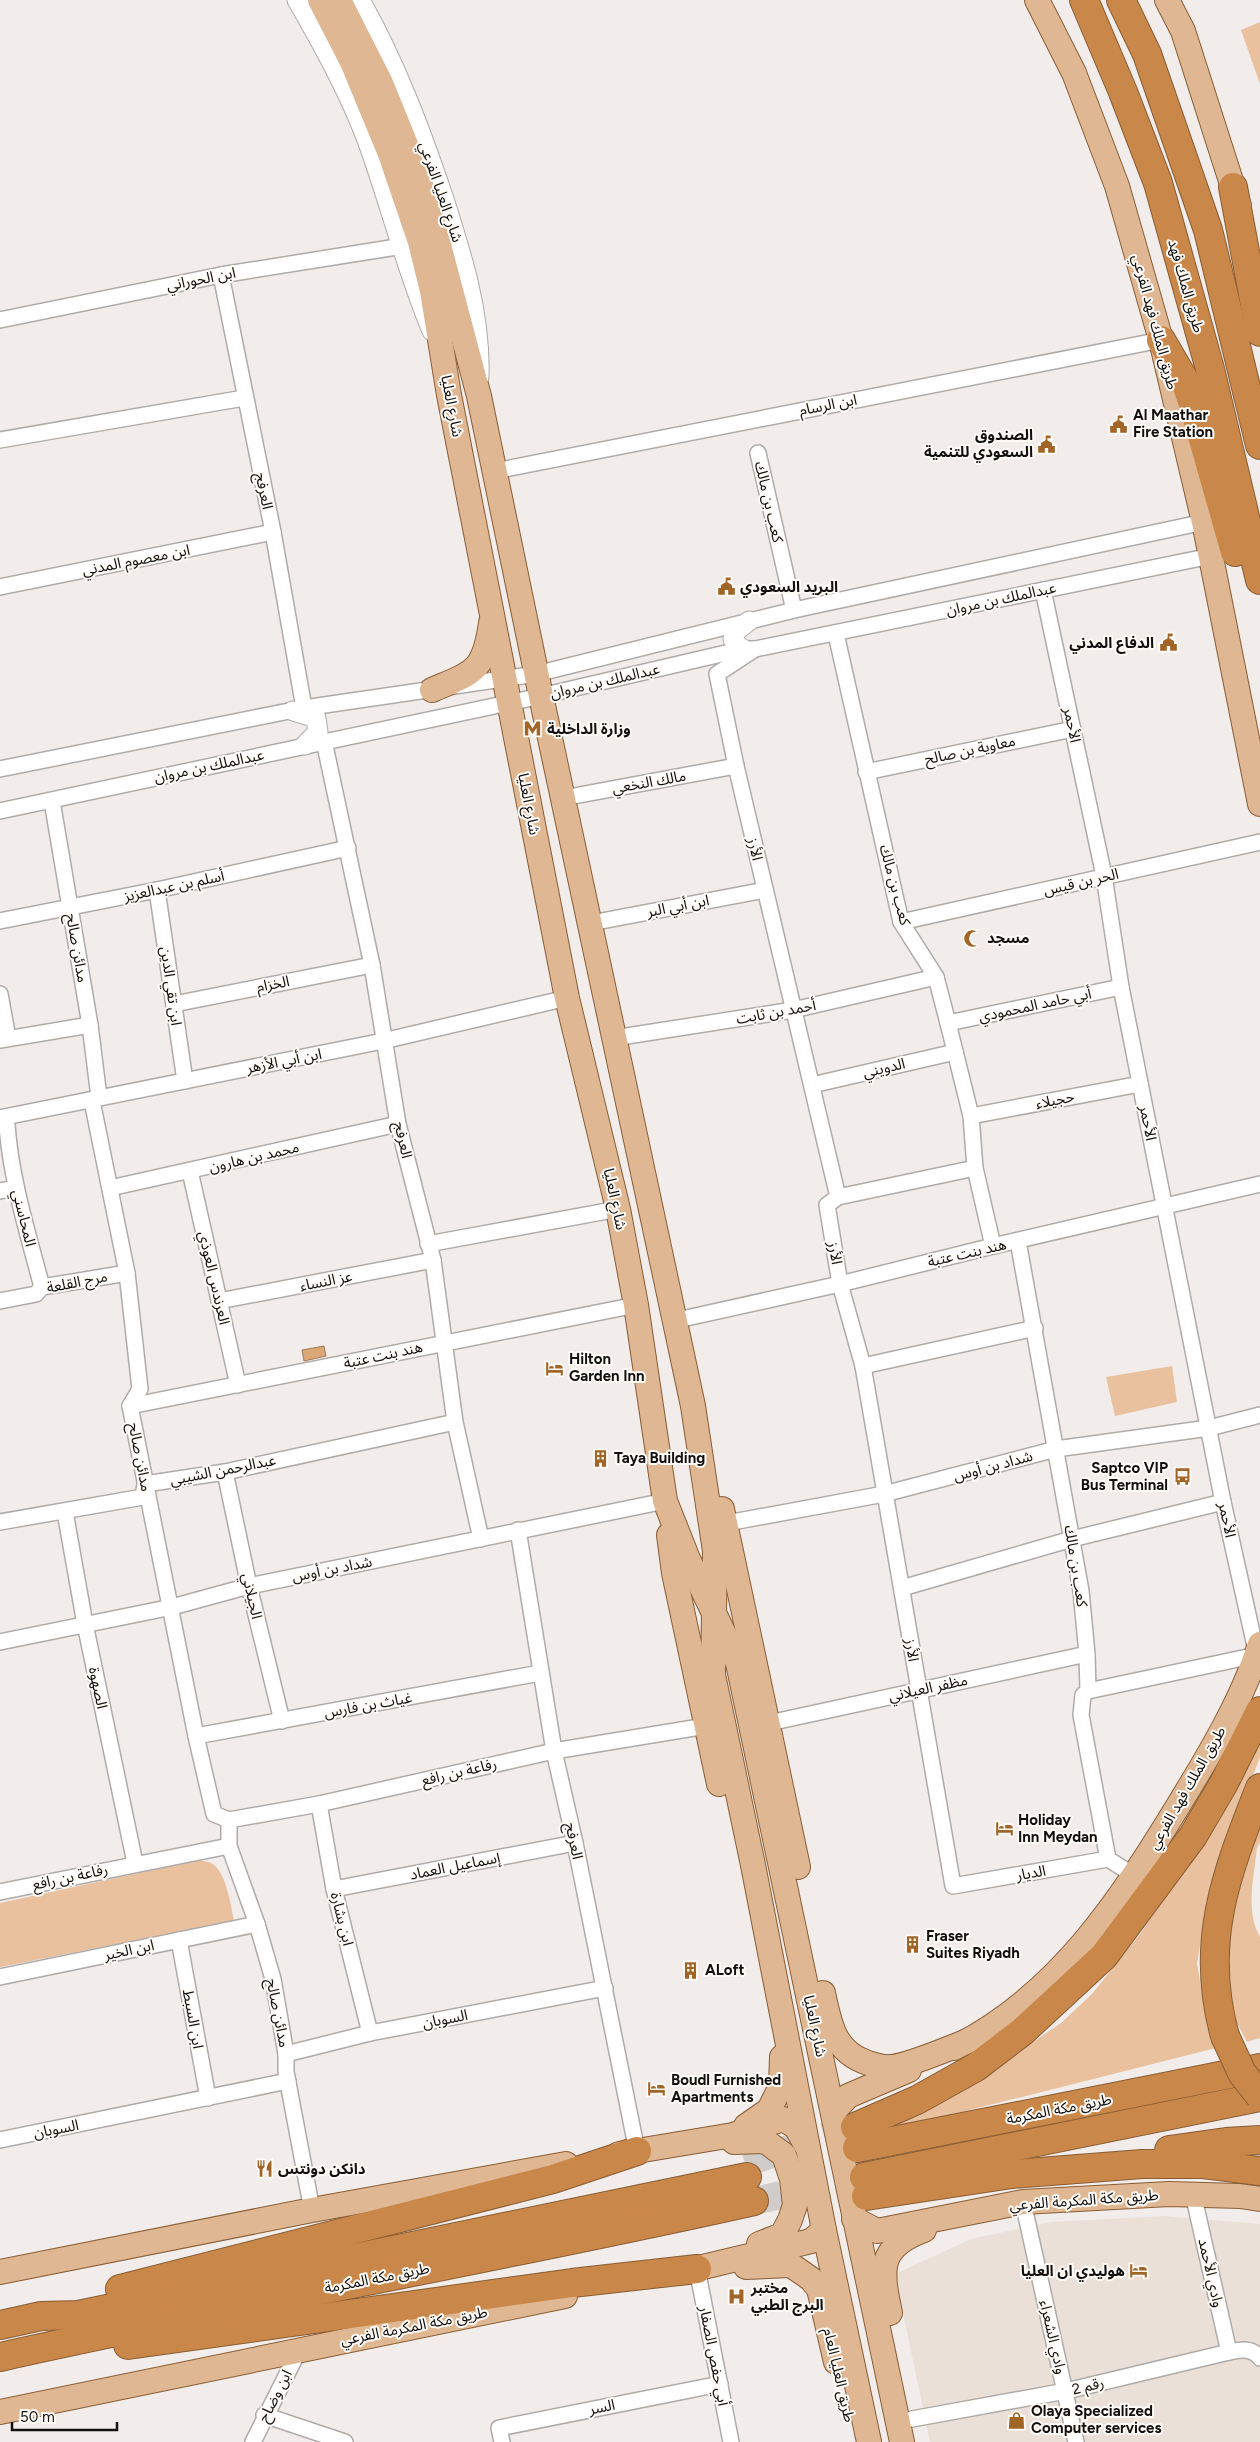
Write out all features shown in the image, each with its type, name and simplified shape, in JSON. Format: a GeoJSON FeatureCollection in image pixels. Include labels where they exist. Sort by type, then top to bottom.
{"type":"FeatureCollection","features":[{"type":"Feature","properties":{"kind":"highway","name":"طريق الملك فهد"},"geometry":{"type":"LineString","coordinates":[[1084,0],[1123,92],[1158,183],[1210,369],[1260,580]]}},
{"type":"Feature","properties":{"kind":"highway"},"geometry":{"type":"LineString","coordinates":[[1121,0],[1147,54],[1208,230],[1260,445]]}},
{"type":"Feature","properties":{"kind":"highway"},"geometry":{"type":"LineString","coordinates":[[1233,187],[1260,332]]}},
{"type":"Feature","properties":{"kind":"highway"},"geometry":{"type":"LineString","coordinates":[[1161,340],[1185,381],[1193,404],[1243,580],[1260,598]]}},
{"type":"Feature","properties":{"kind":"highway","name":"طريق مكة المكرمة"},"geometry":{"type":"LineString","coordinates":[[1260,1711],[1224,1783],[1193,1836],[1104,1956],[1023,2031],[976,2068],[917,2100],[856,2138],[1051,2111],[1260,2068]]}},
{"type":"Feature","properties":{"kind":"highway"},"geometry":{"type":"LineString","coordinates":[[1260,1788],[1231,1863],[1222,1893],[1214,1944],[1217,2005],[1225,2036],[1242,2073],[1260,2097]]}},
{"type":"Feature","properties":{"kind":"highway"},"geometry":{"type":"LineString","coordinates":[[1051,2111],[1260,2048]]}},
{"type":"Feature","properties":{"kind":"highway","name":"طريق مكة المكرمة"},"geometry":{"type":"LineString","coordinates":[[861,2197],[1260,2097]]}},
{"type":"Feature","properties":{"kind":"highway"},"geometry":{"type":"LineString","coordinates":[[861,2197],[1226,2142],[1260,2140]]}},
{"type":"Feature","properties":{"kind":"highway"},"geometry":{"type":"LineString","coordinates":[[41,2316],[80,2300],[145,2282],[553,2179],[637,2151]]}},
{"type":"Feature","properties":{"kind":"highway"},"geometry":{"type":"LineString","coordinates":[[1012,2174],[1142,2164],[1203,2164],[1260,2171]]}},
{"type":"Feature","properties":{"kind":"highway","name":"طريق مكة المكرمة"},"geometry":{"type":"LineString","coordinates":[[0,2325],[41,2316],[78,2315],[581,2212],[751,2189],[582,2239],[175,2318],[0,2358]]}},
{"type":"Feature","properties":{"kind":"highway"},"geometry":{"type":"LineString","coordinates":[[0,2358],[141,2344],[572,2283],[697,2269]]}},
{"type":"Feature","properties":{"kind":"main road","name":"شارع العليا"},"geometry":{"type":"LineString","coordinates":[[320,0],[352,62],[390,154],[420,242],[432,291],[567,998],[618,1209],[636,1304],[665,1501],[688,1559],[714,1615],[732,1646],[738,1663],[833,2112],[861,2197],[902,2442]]}},
{"type":"Feature","properties":{"kind":"main road","name":"شارع العليا"},"geometry":{"type":"LineString","coordinates":[[339,0],[381,83],[413,162],[430,211],[479,396],[538,685],[591,923],[673,1321],[693,1406],[715,1551],[713,1676],[753,1865],[824,2230],[869,2442]]}},
{"type":"Feature","properties":{"kind":"main road","name":"طريق الملك فهد الفرعي"},"geometry":{"type":"LineString","coordinates":[[1037,0],[1074,72],[1118,186],[1161,340],[1204,522],[1260,804]]}},
{"type":"Feature","properties":{"kind":"main road"},"geometry":{"type":"LineString","coordinates":[[1167,0],[1186,40],[1260,272]]}},
{"type":"Feature","properties":{"kind":"main road"},"geometry":{"type":"LineString","coordinates":[[432,690],[467,676],[477,667],[487,648],[492,611]]}},
{"type":"Feature","properties":{"kind":"main road"},"geometry":{"type":"LineString","coordinates":[[693,1406],[726,1523],[769,1722],[828,2015],[837,2041],[851,2056],[879,2066],[891,2068],[968,2041]]}},
{"type":"Feature","properties":{"kind":"main road"},"geometry":{"type":"LineString","coordinates":[[665,1501],[674,1573],[706,1726],[766,1984],[783,2071],[781,2086],[768,2110],[733,2135]]}},
{"type":"Feature","properties":{"kind":"main road","name":"طريق الملك فهد الفرعي"},"geometry":{"type":"LineString","coordinates":[[1135,1876],[1212,1750],[1258,1649]]}},
{"type":"Feature","properties":{"kind":"main road"},"geometry":{"type":"LineString","coordinates":[[833,2112],[848,2096],[894,2077],[968,2041],[1015,2010],[1081,1949],[1135,1876]]}},
{"type":"Feature","properties":{"kind":"main road"},"geometry":{"type":"LineString","coordinates":[[0,2272],[312,2210],[733,2135],[783,2120],[796,2127],[809,2149]]}},
{"type":"Feature","properties":{"kind":"main road"},"geometry":{"type":"LineString","coordinates":[[637,2151],[721,2142],[765,2142],[784,2155],[792,2179],[795,2205],[782,2235],[697,2269]]}},
{"type":"Feature","properties":{"kind":"main road","name":"طريق مكة المكرمة الفرعي"},"geometry":{"type":"LineString","coordinates":[[861,2197],[877,2231],[1023,2202],[1193,2194],[1260,2199]]}},
{"type":"Feature","properties":{"kind":"main road"},"geometry":{"type":"LineString","coordinates":[[916,2442],[884,2284],[885,2263],[889,2254],[905,2237],[975,2211]]}},
{"type":"Feature","properties":{"kind":"main road","name":"طريق مكة المكرمة الفرعي"},"geometry":{"type":"LineString","coordinates":[[0,2412],[697,2269],[810,2241],[824,2230]]}},
{"type":"Feature","properties":{"kind":"main road","name":"طريق العليا العام"},"geometry":{"type":"LineString","coordinates":[[697,2269],[791,2265],[811,2279],[819,2289],[854,2442]]}},
{"type":"Feature","properties":{"kind":"street"},"geometry":{"type":"LineString","coordinates":[[297,0],[322,46],[366,138],[414,283],[444,358]]}},
{"type":"Feature","properties":{"kind":"street","name":"شارع العليا الفرعي"},"geometry":{"type":"LineString","coordinates":[[360,0],[407,97],[430,156],[468,274],[480,356],[479,396]]}},
{"type":"Feature","properties":{"kind":"street","name":"ابن الحوراني"},"geometry":{"type":"LineString","coordinates":[[0,320],[221,275],[403,246]]}},
{"type":"Feature","properties":{"kind":"street","name":"العرفج"},"geometry":{"type":"LineString","coordinates":[[221,275],[272,532],[299,710]]}},
{"type":"Feature","properties":{"kind":"street","name":"ابن الرسام"},"geometry":{"type":"LineString","coordinates":[[495,471],[1161,340]]}},
{"type":"Feature","properties":{"kind":"street"},"geometry":{"type":"LineString","coordinates":[[0,440],[244,398]]}},
{"type":"Feature","properties":{"kind":"street","name":"كعب بن مالك"},"geometry":{"type":"LineString","coordinates":[[758,453],[794,610]]}},
{"type":"Feature","properties":{"kind":"street","name":"عبدالملك بن مروان"},"geometry":{"type":"LineString","coordinates":[[0,769],[299,710],[432,690],[507,690],[538,685],[748,621],[1204,522]]}},
{"type":"Feature","properties":{"kind":"street","name":"ابن معصوم المدني"},"geometry":{"type":"LineString","coordinates":[[0,587],[272,532]]}},
{"type":"Feature","properties":{"kind":"street","name":"عبدالملك بن مروان"},"geometry":{"type":"LineString","coordinates":[[0,811],[324,741],[507,690],[836,634],[1211,556]]}},
{"type":"Feature","properties":{"kind":"street","name":"الأحمر"},"geometry":{"type":"LineString","coordinates":[[1043,590],[1104,876],[1120,987],[1164,1207],[1224,1502],[1258,1649]]}},
{"type":"Feature","properties":{"kind":"street"},"geometry":{"type":"LineString","coordinates":[[748,621],[736,631],[733,639],[738,646],[749,649]]}},
{"type":"Feature","properties":{"kind":"street","name":"كعب بن مالك"},"geometry":{"type":"LineString","coordinates":[[836,634],[866,772],[902,922],[936,977],[948,1023],[971,1116],[975,1168],[993,1246]]}},
{"type":"Feature","properties":{"kind":"street","name":"الأرز"},"geometry":{"type":"LineString","coordinates":[[749,649],[717,674],[736,766],[838,1197],[827,1205],[840,1284],[863,1366],[953,1886]]}},
{"type":"Feature","properties":{"kind":"street"},"geometry":{"type":"LineString","coordinates":[[299,710],[316,718],[318,732],[305,745]]}},
{"type":"Feature","properties":{"kind":"street","name":"معاوية بن صالح"},"geometry":{"type":"LineString","coordinates":[[866,772],[1073,729]]}},
{"type":"Feature","properties":{"kind":"street","name":"العرفج"},"geometry":{"type":"LineString","coordinates":[[324,741],[372,965],[398,1124],[433,1260],[446,1342],[455,1422],[481,1539]]}},
{"type":"Feature","properties":{"kind":"street","name":"مالك النخعي"},"geometry":{"type":"LineString","coordinates":[[563,798],[736,766]]}},
{"type":"Feature","properties":{"kind":"street","name":"مدائن صالح"},"geometry":{"type":"LineString","coordinates":[[52,801],[90,1026],[95,1099],[127,1273],[140,1389],[130,1406],[172,1607],[196,1736],[214,1814],[229,1820],[229,1846],[257,1924],[273,1979],[286,2054],[288,2081],[312,2210]]}},
{"type":"Feature","properties":{"kind":"street","name":"الحر بن قيس"},"geometry":{"type":"LineString","coordinates":[[902,922],[1260,842]]}},
{"type":"Feature","properties":{"kind":"street","name":"أسلم بن عبدالعزيز"},"geometry":{"type":"LineString","coordinates":[[0,921],[157,890],[348,848]]}},
{"type":"Feature","properties":{"kind":"street","name":"ابن تقي الدين"},"geometry":{"type":"LineString","coordinates":[[157,890],[185,1081]]}},
{"type":"Feature","properties":{"kind":"street","name":"ابن أبي البر"},"geometry":{"type":"LineString","coordinates":[[591,923],[765,890]]}},
{"type":"Feature","properties":{"kind":"street","name":"الخزام"},"geometry":{"type":"LineString","coordinates":[[174,1004],[372,965]]}},
{"type":"Feature","properties":{"kind":"street","name":"أحمد بن ثابت"},"geometry":{"type":"LineString","coordinates":[[614,1038],[793,1010],[936,977]]}},
{"type":"Feature","properties":{"kind":"street","name":"أبي حامد المحمودي"},"geometry":{"type":"LineString","coordinates":[[948,1023],[1120,987]]}},
{"type":"Feature","properties":{"kind":"street"},"geometry":{"type":"LineString","coordinates":[[0,994],[4,1039],[90,1026]]}},
{"type":"Feature","properties":{"kind":"street","name":"ابن أبي الأزهر"},"geometry":{"type":"LineString","coordinates":[[0,1120],[383,1041],[567,998]]}},
{"type":"Feature","properties":{"kind":"street","name":"الدويني"},"geometry":{"type":"LineString","coordinates":[[812,1085],[955,1052]]}},
{"type":"Feature","properties":{"kind":"street","name":"حجيلاء"},"geometry":{"type":"LineString","coordinates":[[971,1116],[1140,1084]]}},
{"type":"Feature","properties":{"kind":"street","name":"المحاسني"},"geometry":{"type":"LineString","coordinates":[[0,1120],[7,1125],[9,1150],[16,1188],[42,1287]]}},
{"type":"Feature","properties":{"kind":"street","name":"محمد بن هارون"},"geometry":{"type":"LineString","coordinates":[[110,1188],[398,1124]]}},
{"type":"Feature","properties":{"kind":"street"},"geometry":{"type":"LineString","coordinates":[[838,1197],[975,1168]]}},
{"type":"Feature","properties":{"kind":"street","name":"العرندس العوذي"},"geometry":{"type":"LineString","coordinates":[[190,1171],[238,1386]]}},
{"type":"Feature","properties":{"kind":"street","name":"هند بنت عتبة"},"geometry":{"type":"LineString","coordinates":[[673,1321],[840,1284],[993,1246],[1260,1184]]}},
{"type":"Feature","properties":{"kind":"street"},"geometry":{"type":"LineString","coordinates":[[0,1191],[16,1188]]}},
{"type":"Feature","properties":{"kind":"street"},"geometry":{"type":"LineString","coordinates":[[428,1244],[618,1209]]}},
{"type":"Feature","properties":{"kind":"street","name":"كعب بن مالك"},"geometry":{"type":"LineString","coordinates":[[1018,1241],[1081,1591],[1088,1654],[1088,1691],[1083,1696],[1081,1715],[1108,1859]]}},
{"type":"Feature","properties":{"kind":"street","name":"عز النساء"},"geometry":{"type":"LineString","coordinates":[[219,1301],[433,1260]]}},
{"type":"Feature","properties":{"kind":"street","name":"مرج القلعة"},"geometry":{"type":"LineString","coordinates":[[0,1301],[36,1294],[42,1287],[127,1273]]}},
{"type":"Feature","properties":{"kind":"street","name":"هند بنت عتبة"},"geometry":{"type":"LineString","coordinates":[[130,1406],[238,1386],[636,1304]]}},
{"type":"Feature","properties":{"kind":"street"},"geometry":{"type":"LineString","coordinates":[[863,1366],[1035,1328]]}},
{"type":"Feature","properties":{"kind":"street","name":"شداد بن أوس"},"geometry":{"type":"LineString","coordinates":[[726,1523],[884,1494],[1056,1449],[1209,1428],[1260,1415]]}},
{"type":"Feature","properties":{"kind":"street","name":"عبدالرحمن الشيبي"},"geometry":{"type":"LineString","coordinates":[[145,1484],[225,1472],[455,1422]]}},
{"type":"Feature","properties":{"kind":"street","name":"الجيلاني"},"geometry":{"type":"LineString","coordinates":[[225,1472],[249,1586],[282,1720]]}},
{"type":"Feature","properties":{"kind":"street"},"geometry":{"type":"LineString","coordinates":[[0,1522],[143,1497],[145,1484]]}},
{"type":"Feature","properties":{"kind":"street","name":"شداد بن أوس"},"geometry":{"type":"LineString","coordinates":[[0,1642],[172,1607],[249,1586],[665,1501]]}},
{"type":"Feature","properties":{"kind":"street"},"geometry":{"type":"LineString","coordinates":[[902,1588],[1072,1539],[1224,1502]]}},
{"type":"Feature","properties":{"kind":"street","name":"الصهوة"},"geometry":{"type":"LineString","coordinates":[[65,1512],[85,1624],[135,1863]]}},
{"type":"Feature","properties":{"kind":"street","name":"العرفج"},"geometry":{"type":"LineString","coordinates":[[518,1530],[554,1751],[575,1842],[637,2151]]}},
{"type":"Feature","properties":{"kind":"street"},"geometry":{"type":"LineString","coordinates":[[1088,1691],[1258,1649]]}},
{"type":"Feature","properties":{"kind":"street","name":"مظفر العيلاني"},"geometry":{"type":"LineString","coordinates":[[769,1722],[1088,1654]]}},
{"type":"Feature","properties":{"kind":"street","name":"غياث بن فارس"},"geometry":{"type":"LineString","coordinates":[[196,1736],[540,1673]]}},
{"type":"Feature","properties":{"kind":"street","name":"رفاعة بن رافع"},"geometry":{"type":"LineString","coordinates":[[229,1820],[319,1804],[554,1751],[706,1726]]}},
{"type":"Feature","properties":{"kind":"street","name":"ابن بشارة"},"geometry":{"type":"LineString","coordinates":[[319,1804],[334,1889],[370,2033]]}},
{"type":"Feature","properties":{"kind":"street","name":"إسماعيل العماد"},"geometry":{"type":"LineString","coordinates":[[334,1889],[575,1842]]}},
{"type":"Feature","properties":{"kind":"street","name":"رفاعة بن رافع"},"geometry":{"type":"LineString","coordinates":[[0,1892],[135,1863],[229,1846]]}},
{"type":"Feature","properties":{"kind":"street"},"geometry":{"type":"LineString","coordinates":[[1108,1859],[1135,1876]]}},
{"type":"Feature","properties":{"kind":"street","name":"الديار"},"geometry":{"type":"LineString","coordinates":[[953,1886],[1108,1859]]}},
{"type":"Feature","properties":{"kind":"street","name":"ابن الخير"},"geometry":{"type":"LineString","coordinates":[[0,1977],[257,1924]]}},
{"type":"Feature","properties":{"kind":"street","name":"ابن السبط"},"geometry":{"type":"LineString","coordinates":[[179,1940],[208,2098]]}},
{"type":"Feature","properties":{"kind":"street","name":"السوبان"},"geometry":{"type":"LineString","coordinates":[[286,2054],[370,2033],[605,1988]]}},
{"type":"Feature","properties":{"kind":"street","name":"السوبان"},"geometry":{"type":"LineString","coordinates":[[0,2140],[288,2081]]}},
{"type":"Feature","properties":{"kind":"street","name":"وادي الأحمد"},"geometry":{"type":"LineString","coordinates":[[1193,2194],[1229,2352]]}},
{"type":"Feature","properties":{"kind":"street","name":"وادي الشعراء"},"geometry":{"type":"LineString","coordinates":[[1023,2202],[1076,2442]]}},
{"type":"Feature","properties":{"kind":"street","name":"أبي حفص الصفار"},"geometry":{"type":"LineString","coordinates":[[697,2269],[731,2442]]}},
{"type":"Feature","properties":{"kind":"street","name":"رقم 2"},"geometry":{"type":"LineString","coordinates":[[912,2419],[1066,2391],[1229,2352],[1247,2349],[1257,2354],[1260,2358]]}},
{"type":"Feature","properties":{"kind":"street","name":"ابن وضاح"},"geometry":{"type":"LineString","coordinates":[[253,2442],[264,2415],[299,2350]]}},
{"type":"Feature","properties":{"kind":"street","name":"السر"},"geometry":{"type":"LineString","coordinates":[[502,2442],[499,2428],[720,2384]]}},
{"type":"Feature","properties":{"kind":"street"},"geometry":{"type":"LineString","coordinates":[[264,2415],[345,2442]]}},
{"type":"Feature","properties":{"kind":"shaded area"},"geometry":{"type":"Polygon","coordinates":[[[1260,22],[1260,84],[1241,30],[1260,22]]]}},
{"type":"Feature","properties":{"kind":"shaded area"},"geometry":{"type":"Polygon","coordinates":[[[324,1346],[326,1356],[304,1361],[302,1350],[324,1346]]]}},
{"type":"Feature","properties":{"kind":"shaded area"},"geometry":{"type":"Polygon","coordinates":[[[1172,1366],[1177,1402],[1115,1416],[1106,1377],[1172,1366]]]}},
{"type":"Feature","properties":{"kind":"shaded area"},"geometry":{"type":"Polygon","coordinates":[[[1260,1738],[1260,1757],[1210,1889],[1197,1963],[1205,2012],[1216,2048],[950,2115],[862,2133],[921,2115],[966,2088],[1061,2023],[1092,1994],[1141,1933],[1227,1803],[1260,1738]]]}},
{"type":"Feature","properties":{"kind":"shaded area"},"geometry":{"type":"Polygon","coordinates":[[[1260,1823],[1260,1842],[1257,1848],[1252,1905],[1255,1927],[1260,1937],[1260,2038],[1247,2042],[1234,2017],[1228,1991],[1228,1919],[1260,1823]]]}},
{"type":"Feature","properties":{"kind":"shaded area"},"geometry":{"type":"Polygon","coordinates":[[[199,1860],[211,1863],[221,1873],[227,1889],[234,1921],[0,1967],[0,1903],[199,1860]]]}},
{"type":"Feature","properties":{"kind":"shaded area"},"geometry":{"type":"Polygon","coordinates":[[[1165,2216],[1260,2224],[1260,2442],[930,2442],[895,2274],[971,2239],[1051,2222],[1165,2216]]]}},
{"type":"Feature","properties":{"kind":"tunnel"},"geometry":{"type":"LineString","coordinates":[[745,2163],[855,2127]]}},
{"type":"Feature","properties":{"kind":"tunnel"},"geometry":{"type":"LineString","coordinates":[[754,2201],[864,2177]]}},
{"type":"Feature","properties":{"kind":"place","name":"Al Maathar Fire Station"},"geometry":{"type":"Point","coordinates":[1119,424]}},
{"type":"Feature","properties":{"kind":"place","name":"الصندوق السعودي للتنمية"},"geometry":{"type":"Point","coordinates":[1047,444]}},
{"type":"Feature","properties":{"kind":"place","name":"البريد السعودي"},"geometry":{"type":"Point","coordinates":[726,587]}},
{"type":"Feature","properties":{"kind":"place","name":"الدفاع المدني"},"geometry":{"type":"Point","coordinates":[1168,643]}},
{"type":"Feature","properties":{"kind":"place","name":"وزارة الداخلية"},"geometry":{"type":"Point","coordinates":[533,729]}},
{"type":"Feature","properties":{"kind":"place","name":"مسجد"},"geometry":{"type":"Point","coordinates":[973,938]}},
{"type":"Feature","properties":{"kind":"place","name":"Hilton Garden Inn"},"geometry":{"type":"Point","coordinates":[555,1368]}},
{"type":"Feature","properties":{"kind":"place","name":"Taya Building"},"geometry":{"type":"Point","coordinates":[600,1458]}},
{"type":"Feature","properties":{"kind":"place","name":"Saptco VIP Bus Terminal"},"geometry":{"type":"Point","coordinates":[1182,1477]}},
{"type":"Feature","properties":{"kind":"place","name":"Holiday Inn Meydan"},"geometry":{"type":"Point","coordinates":[1004,1829]}},
{"type":"Feature","properties":{"kind":"place","name":"Fraser Suites Riyadh"},"geometry":{"type":"Point","coordinates":[912,1945]}},
{"type":"Feature","properties":{"kind":"place","name":"ALoft"},"geometry":{"type":"Point","coordinates":[691,1970]}},
{"type":"Feature","properties":{"kind":"place","name":"Boudl Furnished Apartments"},"geometry":{"type":"Point","coordinates":[657,2089]}},
{"type":"Feature","properties":{"kind":"place","name":"دانكن دونتس"},"geometry":{"type":"Point","coordinates":[264,2169]}},
{"type":"Feature","properties":{"kind":"place","name":"هوليدي ان العليا"},"geometry":{"type":"Point","coordinates":[1139,2271]}},
{"type":"Feature","properties":{"kind":"place","name":"مختبر البرج الطبي"},"geometry":{"type":"Point","coordinates":[737,2297]}},
{"type":"Feature","properties":{"kind":"place","name":"Olaya Specialized Computer services"},"geometry":{"type":"Point","coordinates":[1017,2420]}}]}
